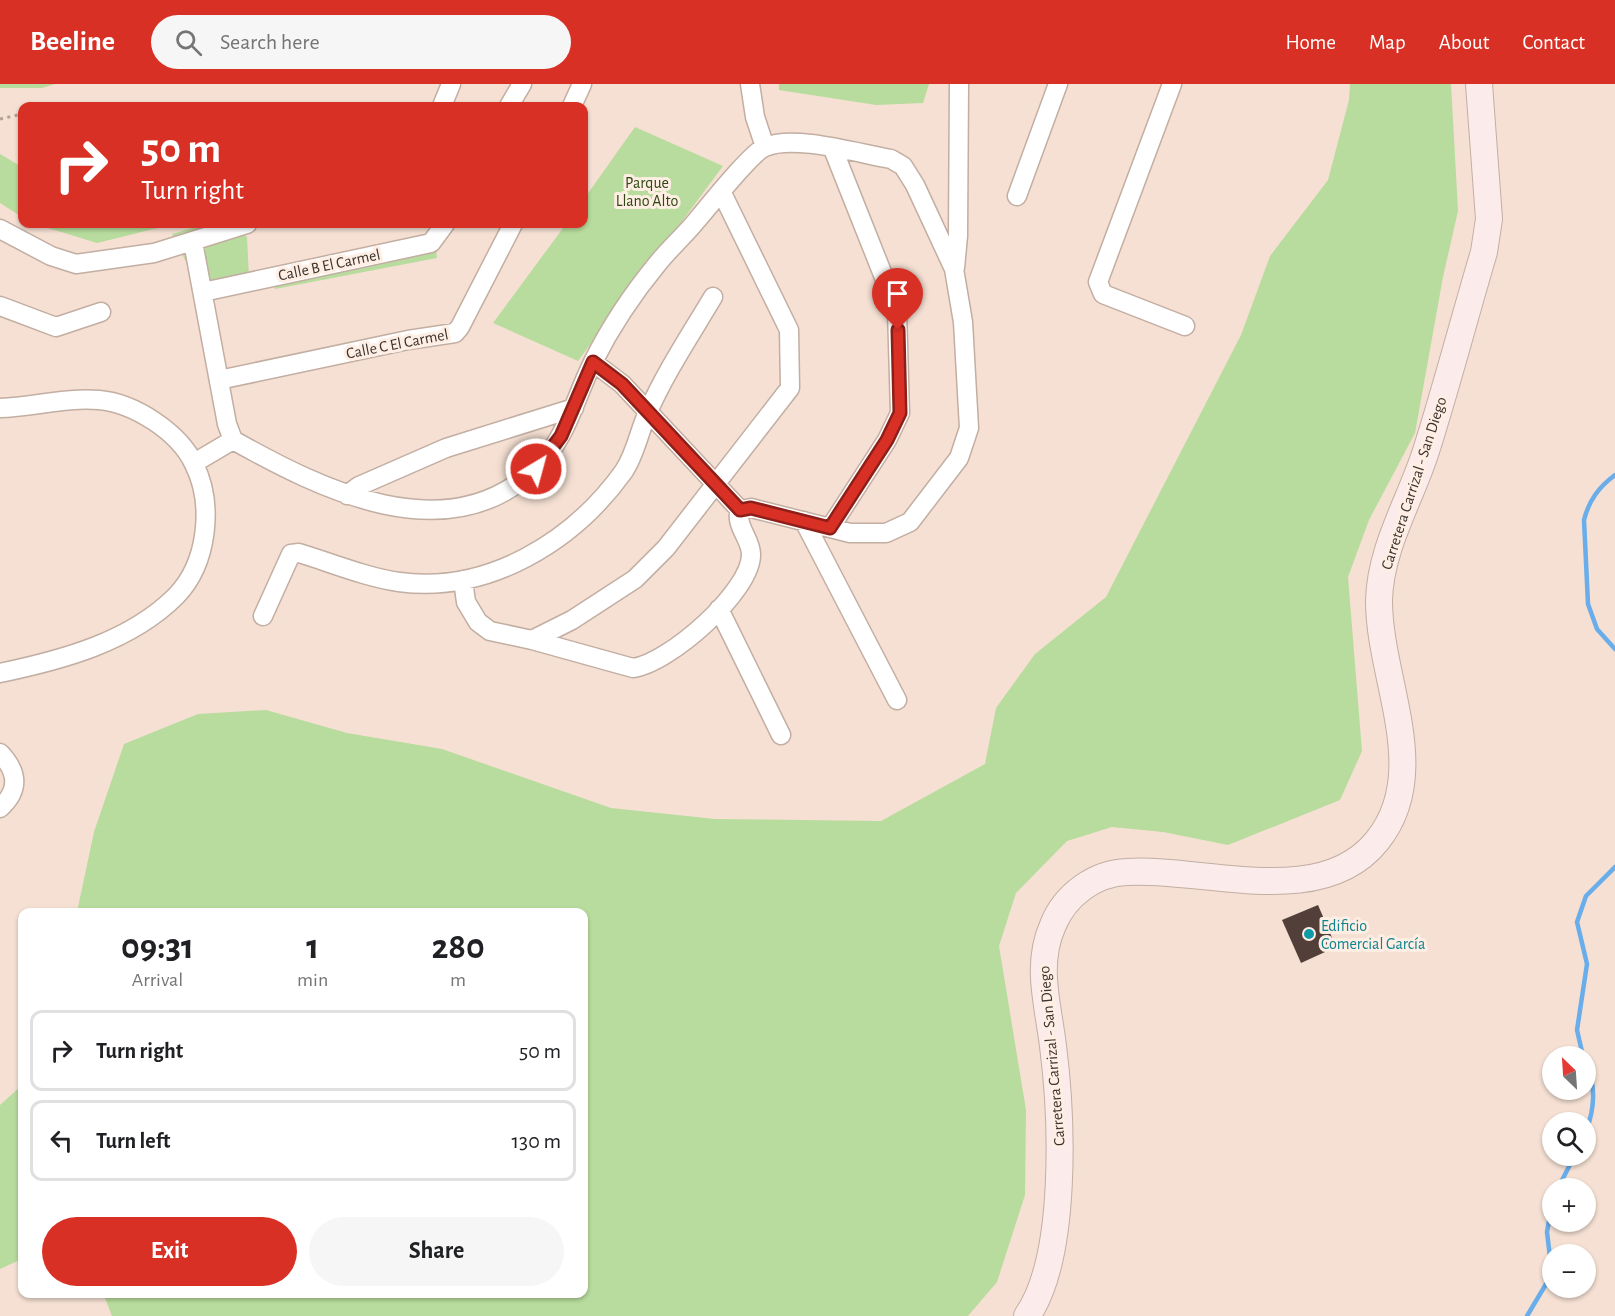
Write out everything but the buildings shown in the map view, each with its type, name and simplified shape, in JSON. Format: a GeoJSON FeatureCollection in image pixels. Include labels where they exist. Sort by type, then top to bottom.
{"type":"FeatureCollection","features":[{"type":"Feature","properties":{"kind":"street"},"geometry":{"type":"LineString","coordinates":[[444,102],[451,84]]}},
{"type":"Feature","properties":{"kind":"street"},"geometry":{"type":"LineString","coordinates":[[511,102],[522,84]]}},
{"type":"Feature","properties":{"kind":"street"},"geometry":{"type":"LineString","coordinates":[[750,84],[754,117],[765,147]]}},
{"type":"Feature","properties":{"kind":"street"},"geometry":{"type":"LineString","coordinates":[[954,269],[958,236],[959,84]]}},
{"type":"Feature","properties":{"kind":"street"},"geometry":{"type":"LineString","coordinates":[[1017,196],[1058,84]]}},
{"type":"Feature","properties":{"kind":"street"},"geometry":{"type":"LineString","coordinates":[[1172,84],[1098,282],[1102,294],[1185,326]]}},
{"type":"Feature","properties":{"kind":"street","name":"Carretera Carrizal - San Diego"},"geometry":{"type":"LineString","coordinates":[[1027,1316],[1049,1264],[1061,1133],[1054,1049],[1041,961],[1053,922],[1077,890],[1101,877],[1126,872],[1252,881],[1325,876],[1365,855],[1394,817],[1402,794],[1402,758],[1381,618],[1380,591],[1383,563],[1425,453],[1484,252],[1489,219],[1479,84]]}},
{"type":"Feature","properties":{"kind":"street"},"geometry":{"type":"LineString","coordinates":[[574,102],[582,85]]}},
{"type":"Feature","properties":{"kind":"street"},"geometry":{"type":"LineString","coordinates":[[194,242],[227,424],[233,440],[279,466],[346,495],[408,509],[447,510],[500,495],[536,469],[561,436],[593,362],[657,264],[721,191],[765,147],[803,142],[891,159],[903,166],[915,185],[954,269],[963,322],[969,428],[959,458],[910,522],[886,533],[850,533],[751,508],[740,510]]}},
{"type":"Feature","properties":{"kind":"street"},"geometry":{"type":"LineString","coordinates":[[830,528],[887,440],[900,413],[897,310],[833,149]]}},
{"type":"Feature","properties":{"kind":"street"},"geometry":{"type":"LineString","coordinates":[[532,640],[573,620],[635,579],[666,548],[790,388],[789,330],[721,191]]}},
{"type":"Feature","properties":{"kind":"street"},"geometry":{"type":"LineString","coordinates":[[0,229],[51,256],[76,264],[153,253],[235,228]]}},
{"type":"Feature","properties":{"kind":"street","name":"Calle B El Carmel"},"geometry":{"type":"LineString","coordinates":[[203,292],[431,243],[442,228]]}},
{"type":"Feature","properties":{"kind":"street","name":"Calle C El Carmel"},"geometry":{"type":"LineString","coordinates":[[219,380],[408,340],[454,333],[460,327],[511,228]]}},
{"type":"Feature","properties":{"kind":"street"},"geometry":{"type":"LineString","coordinates":[[262,616],[291,554],[299,553],[361,573],[400,582],[439,583],[463,580],[508,568],[556,539],[592,510],[625,469],[639,441],[648,412],[713,297]]}},
{"type":"Feature","properties":{"kind":"street"},"geometry":{"type":"LineString","coordinates":[[0,306],[56,327],[101,312]]}},
{"type":"Feature","properties":{"kind":"street"},"geometry":{"type":"LineString","coordinates":[[463,580],[466,602],[478,622],[490,631],[532,640],[633,668],[645,667],[689,640],[718,609],[748,569],[751,553],[739,519],[740,510],[622,384],[593,362]]}},
{"type":"Feature","properties":{"kind":"street"},"geometry":{"type":"LineString","coordinates":[[0,408],[99,400],[128,407],[157,422],[194,463],[205,503],[204,535],[195,567],[177,594],[144,623],[124,634],[42,664],[0,674]]}},
{"type":"Feature","properties":{"kind":"street"},"geometry":{"type":"LineString","coordinates":[[346,495],[359,486],[446,448],[574,408]]}},
{"type":"Feature","properties":{"kind":"street"},"geometry":{"type":"LineString","coordinates":[[194,463],[233,440]]}},
{"type":"Feature","properties":{"kind":"street"},"geometry":{"type":"LineString","coordinates":[[804,521],[897,700]]}},
{"type":"Feature","properties":{"kind":"street"},"geometry":{"type":"LineString","coordinates":[[718,609],[781,735]]}},
{"type":"Feature","properties":{"kind":"street"},"geometry":{"type":"LineString","coordinates":[[0,753],[12,767],[16,777],[9,800],[0,808]]}},
{"type":"Feature","properties":{"kind":"path"},"geometry":{"type":"LineString","coordinates":[[0,119],[18,115]]}},
{"type":"Feature","properties":{"kind":"green space"},"geometry":{"type":"Polygon","coordinates":[[[0,84],[55,84],[42,88],[0,88],[0,84]]]}},
{"type":"Feature","properties":{"kind":"green space"},"geometry":{"type":"Polygon","coordinates":[[[779,84],[929,84],[923,103],[876,105],[779,90],[779,84]]]}},
{"type":"Feature","properties":{"kind":"green space"},"geometry":{"type":"Polygon","coordinates":[[[1350,84],[1451,84],[1458,211],[1443,277],[1415,433],[1369,520],[1348,577],[1362,751],[1340,800],[1228,845],[1163,832],[1112,827],[1067,841],[1016,893],[999,946],[1026,1110],[1025,1195],[997,1282],[968,1316],[112,1316],[105,1298],[588,1298],[588,908],[78,908],[94,832],[124,744],[198,714],[266,710],[347,733],[442,749],[611,808],[715,819],[881,821],[985,764],[996,708],[1035,654],[1106,597],[1241,335],[1270,256],[1328,180],[1349,100],[1350,84]]]}},
{"type":"Feature","properties":{"kind":"green space","name":"Parque Llano Alto"},"geometry":{"type":"Polygon","coordinates":[[[635,127],[723,166],[578,361],[493,323],[563,228],[588,228],[588,193],[635,127]]]}},
{"type":"Feature","properties":{"kind":"green space"},"geometry":{"type":"Polygon","coordinates":[[[0,154],[18,165],[18,214],[0,203],[0,154]]]}},
{"type":"Feature","properties":{"kind":"green space"},"geometry":{"type":"Polygon","coordinates":[[[48,228],[158,228],[97,243],[48,228]]]}},
{"type":"Feature","properties":{"kind":"green space"},"geometry":{"type":"Polygon","coordinates":[[[192,228],[237,228],[247,237],[249,277],[200,290],[172,234],[192,228]]]}},
{"type":"Feature","properties":{"kind":"green space"},"geometry":{"type":"Polygon","coordinates":[[[434,235],[437,258],[275,289],[268,270],[434,235]]]}},
{"type":"Feature","properties":{"kind":"green space"},"geometry":{"type":"Polygon","coordinates":[[[18,1089],[18,1261],[0,1269],[0,1105],[18,1089]]]}},
{"type":"Feature","properties":{"kind":"waterway"},"geometry":{"type":"LineString","coordinates":[[1615,475],[1595,494],[1584,520],[1588,604],[1597,629],[1615,649]]}},
{"type":"Feature","properties":{"kind":"waterway"},"geometry":{"type":"LineString","coordinates":[[1581,1046],[1577,1030],[1587,964],[1577,922],[1586,896],[1615,867]]}},
{"type":"Feature","properties":{"kind":"waterway"},"geometry":{"type":"LineString","coordinates":[[1591,1112],[1593,1100]]}},
{"type":"Feature","properties":{"kind":"waterway"},"geometry":{"type":"LineString","coordinates":[[1563,1178],[1569,1166]]}},
{"type":"Feature","properties":{"kind":"waterway"},"geometry":{"type":"LineString","coordinates":[[1527,1316],[1552,1274],[1547,1232]]}},
{"type":"Feature","properties":{"kind":"place","name":"Edificio Comercial García"},"geometry":{"type":"Point","coordinates":[1309,934]}},
{"type":"Feature","properties":{"kind":"route"},"geometry":{"type":"LineString","coordinates":[[536,469],[561,436],[593,362],[622,384],[740,510],[751,508],[830,528],[887,440],[900,413],[898,330]]}}]}
